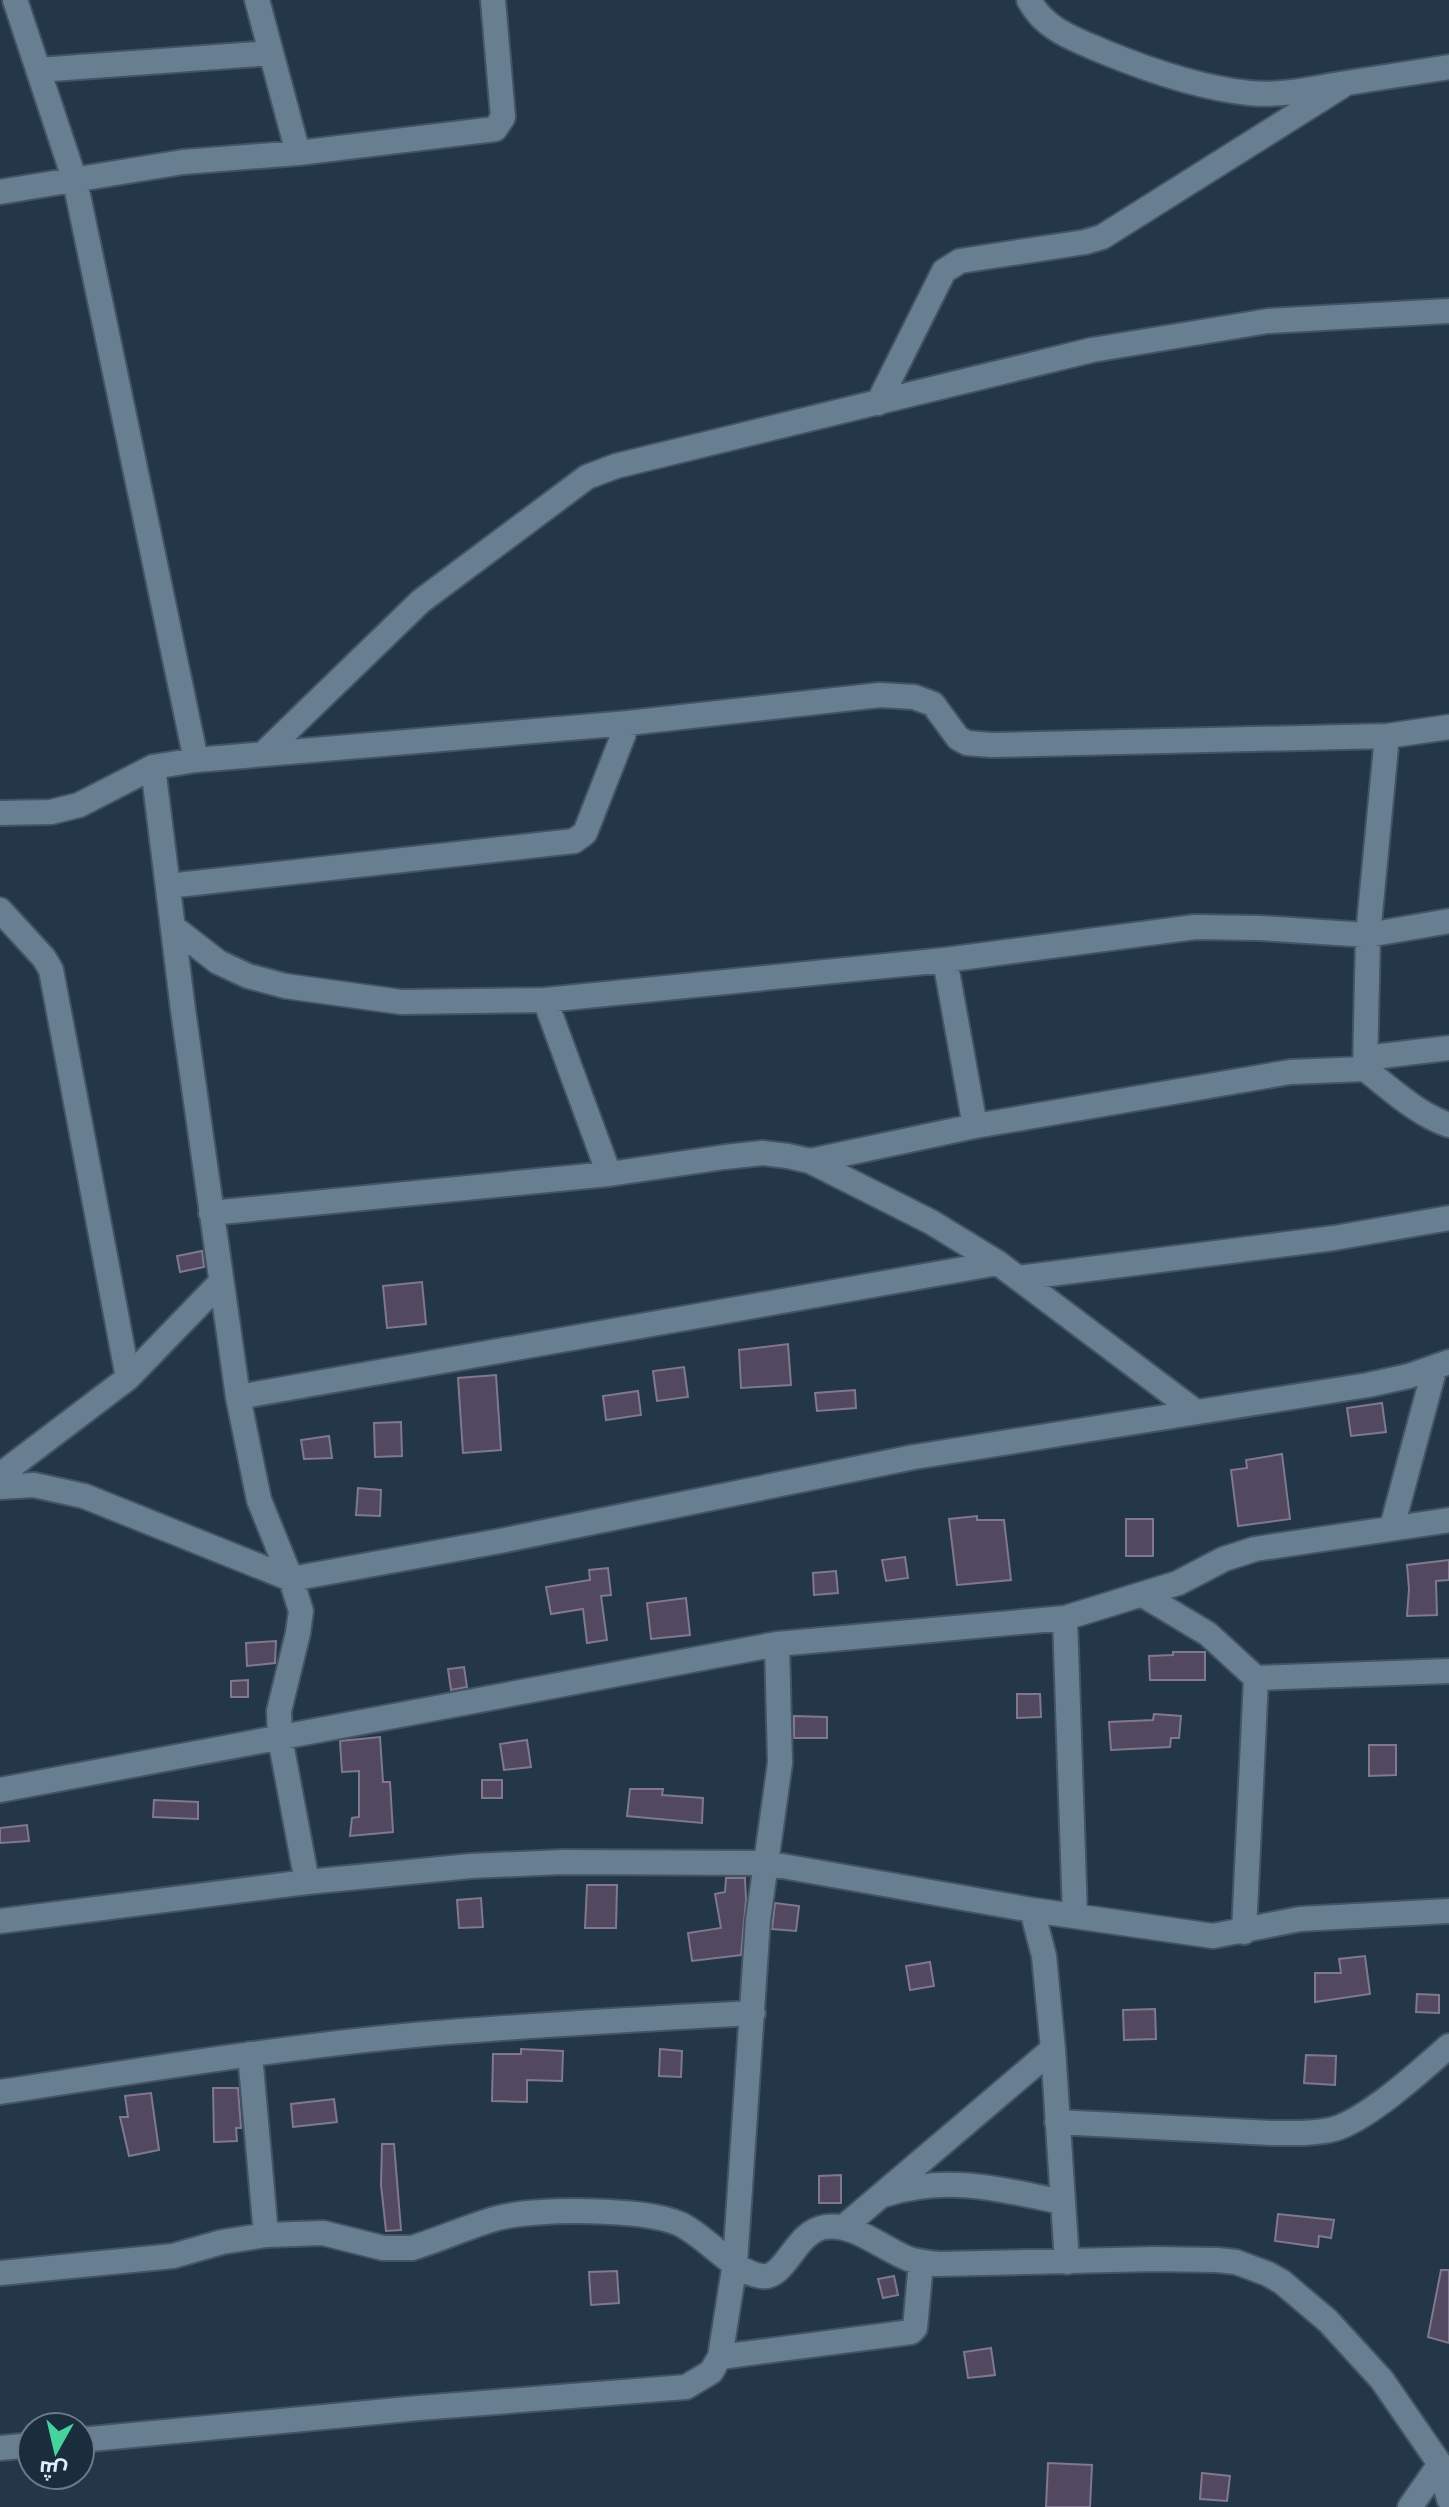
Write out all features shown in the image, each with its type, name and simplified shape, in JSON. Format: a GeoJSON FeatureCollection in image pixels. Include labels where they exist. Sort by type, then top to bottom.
{"type":"FeatureCollection","features":[{"type":"Feature","properties":{"kind":"street"},"geometry":{"type":"LineString","coordinates":[[15,0],[75,181],[196,760]]}},
{"type":"Feature","properties":{"kind":"street"},"geometry":{"type":"LineString","coordinates":[[257,0],[298,153]]}},
{"type":"Feature","properties":{"kind":"street"},"geometry":{"type":"LineString","coordinates":[[0,192],[183,162],[298,153],[495,129],[503,117],[493,0]]}},
{"type":"Feature","properties":{"kind":"street"},"geometry":{"type":"LineString","coordinates":[[1029,0],[1035,12],[1050,26],[1076,40],[1123,60],[1214,88],[1283,93],[1449,67]]}},
{"type":"Feature","properties":{"kind":"street"},"geometry":{"type":"LineString","coordinates":[[38,70],[271,53]]}},
{"type":"Feature","properties":{"kind":"street"},"geometry":{"type":"LineString","coordinates":[[878,403],[944,271],[960,261],[1102,237],[1345,84]]}},
{"type":"Feature","properties":{"kind":"street"},"geometry":{"type":"LineString","coordinates":[[265,752],[421,601],[587,477],[616,466],[1092,350],[1282,320],[1449,311]]}},
{"type":"Feature","properties":{"kind":"street"},"geometry":{"type":"LineString","coordinates":[[0,813],[51,812],[79,805],[153,767],[196,760],[628,723],[880,695],[914,697],[933,704],[958,738],[967,743],[991,745],[1387,736],[1449,727]]}},
{"type":"Feature","properties":{"kind":"street"},"geometry":{"type":"LineString","coordinates":[[168,886],[574,841],[585,833],[628,723]]}},
{"type":"Feature","properties":{"kind":"street"},"geometry":{"type":"LineString","coordinates":[[1365,1063],[1368,935],[1387,736]]}},
{"type":"Feature","properties":{"kind":"street"},"geometry":{"type":"LineString","coordinates":[[153,767],[238,1397],[259,1500],[301,1611],[279,1711],[280,1738],[307,1882]]}},
{"type":"Feature","properties":{"kind":"street"},"geometry":{"type":"LineString","coordinates":[[0,910],[44,958],[51,970],[128,1378]]}},
{"type":"Feature","properties":{"kind":"street"},"geometry":{"type":"LineString","coordinates":[[173,927],[218,962],[248,976],[285,986],[401,1002],[545,1000],[945,960],[1195,927],[1368,935],[1449,921]]}},
{"type":"Feature","properties":{"kind":"street"},"geometry":{"type":"LineString","coordinates":[[945,960],[975,1126]]}},
{"type":"Feature","properties":{"kind":"street"},"geometry":{"type":"LineString","coordinates":[[545,1000],[609,1174]]}},
{"type":"Feature","properties":{"kind":"street"},"geometry":{"type":"LineString","coordinates":[[810,1161],[975,1126],[1449,1048]]}},
{"type":"Feature","properties":{"kind":"street"},"geometry":{"type":"LineString","coordinates":[[1365,1063],[1417,1108],[1449,1125]]}},
{"type":"Feature","properties":{"kind":"street"},"geometry":{"type":"LineString","coordinates":[[211,1213],[609,1174],[762,1153],[810,1161],[931,1222],[998,1263],[1196,1412]]}},
{"type":"Feature","properties":{"kind":"street"},"geometry":{"type":"LineString","coordinates":[[1018,1278],[1334,1238],[1449,1218]]}},
{"type":"Feature","properties":{"kind":"street"},"geometry":{"type":"LineString","coordinates":[[238,1397],[998,1263]]}},
{"type":"Feature","properties":{"kind":"street"},"geometry":{"type":"LineString","coordinates":[[0,1475],[128,1378],[221,1282]]}},
{"type":"Feature","properties":{"kind":"street"},"geometry":{"type":"LineString","coordinates":[[0,1487],[34,1485],[84,1496],[291,1579],[515,1538],[914,1457],[1368,1385],[1409,1376],[1442,1364]]}},
{"type":"Feature","properties":{"kind":"street"},"geometry":{"type":"LineString","coordinates":[[1392,1527],[1442,1364]]}},
{"type":"Feature","properties":{"kind":"street"},"geometry":{"type":"LineString","coordinates":[[0,1790],[777,1644],[1065,1618],[1178,1583],[1224,1559],[1255,1549],[1449,1520]]}},
{"type":"Feature","properties":{"kind":"street"},"geometry":{"type":"LineString","coordinates":[[1143,1595],[1208,1634],[1256,1678],[1449,1671]]}},
{"type":"Feature","properties":{"kind":"street"},"geometry":{"type":"LineString","coordinates":[[1065,1618],[1075,1916]]}},
{"type":"Feature","properties":{"kind":"street"},"geometry":{"type":"LineString","coordinates":[[96,2438],[686,2387],[711,2372],[720,2357],[735,2263],[758,1920],[780,1763],[777,1644]]}},
{"type":"Feature","properties":{"kind":"street"},"geometry":{"type":"LineString","coordinates":[[1244,1932],[1256,1678]]}},
{"type":"Feature","properties":{"kind":"street"},"geometry":{"type":"LineString","coordinates":[[0,1921],[307,1882],[519,1863],[765,1863],[1032,1910],[1213,1936],[1300,1919],[1449,1911]]}},
{"type":"Feature","properties":{"kind":"street"},"geometry":{"type":"LineString","coordinates":[[1032,1910],[1044,1956],[1067,2262]]}},
{"type":"Feature","properties":{"kind":"street"},"geometry":{"type":"LineString","coordinates":[[0,2092],[250,2054],[440,2033],[753,2013]]}},
{"type":"Feature","properties":{"kind":"street"},"geometry":{"type":"LineString","coordinates":[[1057,2122],[1272,2133],[1335,2129],[1372,2108],[1449,2046]]}},
{"type":"Feature","properties":{"kind":"street"},"geometry":{"type":"LineString","coordinates":[[845,2226],[1053,2049]]}},
{"type":"Feature","properties":{"kind":"street"},"geometry":{"type":"LineString","coordinates":[[250,2054],[266,2235]]}},
{"type":"Feature","properties":{"kind":"street"},"geometry":{"type":"LineString","coordinates":[[881,2196],[911,2186],[958,2183],[1062,2202]]}},
{"type":"Feature","properties":{"kind":"street"},"geometry":{"type":"LineString","coordinates":[[0,2273],[173,2256],[222,2242],[266,2235],[323,2233],[363,2245],[398,2250],[501,2218],[562,2213],[616,2214],[678,2223],[751,2273],[768,2276],[780,2268],[807,2233],[828,2226],[845,2226],[921,2263],[1155,2259],[1236,2262],[1282,2282],[1328,2321],[1359,2353],[1382,2380],[1440,2464],[1449,2499]]}},
{"type":"Feature","properties":{"kind":"street"},"geometry":{"type":"LineString","coordinates":[[720,2357],[911,2332],[915,2328],[921,2263]]}},
{"type":"Feature","properties":{"kind":"street"},"geometry":{"type":"LineString","coordinates":[[1410,2507],[1440,2464]]}},
{"type":"Feature","properties":{"kind":"building"},"geometry":{"type":"Polygon","coordinates":[[[202,1251],[204,1267],[180,1272],[177,1256],[202,1251]]]}},
{"type":"Feature","properties":{"kind":"building"},"geometry":{"type":"Polygon","coordinates":[[[422,1282],[426,1324],[387,1328],[383,1286],[422,1282]]]}},
{"type":"Feature","properties":{"kind":"building"},"geometry":{"type":"Polygon","coordinates":[[[788,1344],[791,1385],[741,1388],[739,1350],[788,1344]]]}},
{"type":"Feature","properties":{"kind":"building"},"geometry":{"type":"Polygon","coordinates":[[[684,1367],[688,1397],[657,1401],[653,1371],[684,1367]]]}},
{"type":"Feature","properties":{"kind":"building"},"geometry":{"type":"Polygon","coordinates":[[[496,1375],[501,1450],[463,1453],[458,1378],[496,1375]]]}},
{"type":"Feature","properties":{"kind":"building"},"geometry":{"type":"Polygon","coordinates":[[[855,1390],[856,1408],[817,1411],[815,1393],[855,1390]]]}},
{"type":"Feature","properties":{"kind":"building"},"geometry":{"type":"Polygon","coordinates":[[[638,1391],[641,1415],[606,1420],[603,1396],[638,1391]]]}},
{"type":"Feature","properties":{"kind":"building"},"geometry":{"type":"Polygon","coordinates":[[[1382,1403],[1386,1432],[1351,1436],[1347,1408],[1382,1403]]]}},
{"type":"Feature","properties":{"kind":"building"},"geometry":{"type":"Polygon","coordinates":[[[401,1422],[402,1456],[375,1457],[374,1423],[401,1422]]]}},
{"type":"Feature","properties":{"kind":"building"},"geometry":{"type":"Polygon","coordinates":[[[329,1436],[332,1458],[304,1459],[301,1440],[329,1436]]]}},
{"type":"Feature","properties":{"kind":"building"},"geometry":{"type":"Polygon","coordinates":[[[1282,1454],[1290,1519],[1238,1526],[1231,1470],[1247,1468],[1246,1460],[1282,1454]]]}},
{"type":"Feature","properties":{"kind":"building"},"geometry":{"type":"Polygon","coordinates":[[[358,1488],[381,1490],[380,1516],[356,1515],[358,1488]]]}},
{"type":"Feature","properties":{"kind":"building"},"geometry":{"type":"Polygon","coordinates":[[[977,1516],[977,1520],[1004,1520],[1011,1580],[957,1585],[949,1519],[977,1516]]]}},
{"type":"Feature","properties":{"kind":"building"},"geometry":{"type":"Polygon","coordinates":[[[1126,1519],[1153,1519],[1153,1556],[1126,1556],[1126,1519]]]}},
{"type":"Feature","properties":{"kind":"building"},"geometry":{"type":"Polygon","coordinates":[[[905,1557],[908,1578],[886,1581],[882,1560],[905,1557]]]}},
{"type":"Feature","properties":{"kind":"building"},"geometry":{"type":"Polygon","coordinates":[[[1449,1560],[1449,1580],[1436,1581],[1437,1615],[1407,1616],[1407,1565],[1449,1560]]]}},
{"type":"Feature","properties":{"kind":"building"},"geometry":{"type":"Polygon","coordinates":[[[608,1568],[611,1595],[601,1596],[607,1640],[587,1643],[583,1609],[551,1614],[546,1587],[590,1580],[589,1570],[608,1568]]]}},
{"type":"Feature","properties":{"kind":"building"},"geometry":{"type":"Polygon","coordinates":[[[836,1571],[838,1593],[814,1595],[813,1573],[836,1571]]]}},
{"type":"Feature","properties":{"kind":"building"},"geometry":{"type":"Polygon","coordinates":[[[686,1598],[690,1635],[651,1639],[647,1603],[686,1598]]]}},
{"type":"Feature","properties":{"kind":"building"},"geometry":{"type":"Polygon","coordinates":[[[276,1641],[275,1663],[247,1666],[246,1643],[276,1641]]]}},
{"type":"Feature","properties":{"kind":"building"},"geometry":{"type":"Polygon","coordinates":[[[1173,1652],[1205,1652],[1205,1680],[1150,1680],[1149,1656],[1173,1655],[1173,1652]]]}},
{"type":"Feature","properties":{"kind":"building"},"geometry":{"type":"Polygon","coordinates":[[[464,1667],[467,1687],[451,1690],[448,1669],[464,1667]]]}},
{"type":"Feature","properties":{"kind":"building"},"geometry":{"type":"Polygon","coordinates":[[[248,1680],[248,1697],[231,1697],[231,1681],[248,1680]]]}},
{"type":"Feature","properties":{"kind":"building"},"geometry":{"type":"Polygon","coordinates":[[[1017,1694],[1040,1694],[1041,1717],[1017,1718],[1017,1694]]]}},
{"type":"Feature","properties":{"kind":"building"},"geometry":{"type":"Polygon","coordinates":[[[1154,1714],[1181,1716],[1179,1738],[1171,1738],[1170,1747],[1111,1750],[1109,1722],[1153,1720],[1154,1714]]]}},
{"type":"Feature","properties":{"kind":"building"},"geometry":{"type":"Polygon","coordinates":[[[794,1716],[827,1717],[827,1738],[794,1738],[794,1716]]]}},
{"type":"Feature","properties":{"kind":"building"},"geometry":{"type":"Polygon","coordinates":[[[380,1737],[383,1782],[390,1782],[393,1832],[350,1836],[352,1818],[359,1817],[359,1771],[342,1772],[340,1741],[380,1737]]]}},
{"type":"Feature","properties":{"kind":"building"},"geometry":{"type":"Polygon","coordinates":[[[527,1740],[531,1767],[504,1770],[500,1744],[527,1740]]]}},
{"type":"Feature","properties":{"kind":"building"},"geometry":{"type":"Polygon","coordinates":[[[1369,1745],[1396,1745],[1396,1775],[1369,1776],[1369,1745]]]}},
{"type":"Feature","properties":{"kind":"building"},"geometry":{"type":"Polygon","coordinates":[[[482,1780],[502,1780],[502,1798],[482,1798],[482,1780]]]}},
{"type":"Feature","properties":{"kind":"building"},"geometry":{"type":"Polygon","coordinates":[[[630,1789],[663,1789],[662,1795],[703,1798],[702,1823],[627,1816],[630,1789]]]}},
{"type":"Feature","properties":{"kind":"building"},"geometry":{"type":"Polygon","coordinates":[[[154,1800],[198,1802],[198,1819],[153,1817],[154,1800]]]}},
{"type":"Feature","properties":{"kind":"building"},"geometry":{"type":"Polygon","coordinates":[[[27,1825],[29,1841],[0,1843],[0,1828],[27,1825]]]}},
{"type":"Feature","properties":{"kind":"building"},"geometry":{"type":"Polygon","coordinates":[[[726,1878],[745,1878],[741,1955],[692,1961],[688,1933],[721,1928],[715,1894],[725,1892],[726,1878]]]}},
{"type":"Feature","properties":{"kind":"building"},"geometry":{"type":"Polygon","coordinates":[[[587,1885],[617,1885],[616,1928],[585,1928],[587,1885]]]}},
{"type":"Feature","properties":{"kind":"building"},"geometry":{"type":"Polygon","coordinates":[[[481,1898],[483,1927],[459,1928],[457,1900],[481,1898]]]}},
{"type":"Feature","properties":{"kind":"building"},"geometry":{"type":"Polygon","coordinates":[[[775,1903],[799,1906],[796,1931],[772,1929],[775,1903]]]}},
{"type":"Feature","properties":{"kind":"building"},"geometry":{"type":"Polygon","coordinates":[[[1365,1956],[1370,1994],[1315,2002],[1315,1973],[1341,1973],[1339,1959],[1365,1956]]]}},
{"type":"Feature","properties":{"kind":"building"},"geometry":{"type":"Polygon","coordinates":[[[930,1962],[934,1986],[910,1990],[906,1966],[930,1962]]]}},
{"type":"Feature","properties":{"kind":"building"},"geometry":{"type":"Polygon","coordinates":[[[1417,1994],[1439,1995],[1439,2013],[1416,2012],[1417,1994]]]}},
{"type":"Feature","properties":{"kind":"building"},"geometry":{"type":"Polygon","coordinates":[[[1155,2009],[1156,2039],[1124,2040],[1123,2010],[1155,2009]]]}},
{"type":"Feature","properties":{"kind":"building"},"geometry":{"type":"Polygon","coordinates":[[[521,2049],[563,2051],[562,2081],[527,2080],[527,2102],[492,2101],[493,2054],[521,2054],[521,2049]]]}},
{"type":"Feature","properties":{"kind":"building"},"geometry":{"type":"Polygon","coordinates":[[[660,2049],[682,2051],[681,2077],[659,2076],[660,2049]]]}},
{"type":"Feature","properties":{"kind":"building"},"geometry":{"type":"Polygon","coordinates":[[[1306,2055],[1336,2056],[1335,2085],[1304,2083],[1306,2055]]]}},
{"type":"Feature","properties":{"kind":"building"},"geometry":{"type":"Polygon","coordinates":[[[213,2088],[238,2088],[241,2128],[236,2128],[237,2141],[214,2142],[213,2088]]]}},
{"type":"Feature","properties":{"kind":"building"},"geometry":{"type":"Polygon","coordinates":[[[151,2093],[159,2150],[129,2156],[120,2117],[128,2117],[125,2096],[151,2093]]]}},
{"type":"Feature","properties":{"kind":"building"},"geometry":{"type":"Polygon","coordinates":[[[334,2099],[337,2122],[293,2127],[291,2104],[334,2099]]]}},
{"type":"Feature","properties":{"kind":"building"},"geometry":{"type":"Polygon","coordinates":[[[382,2144],[394,2144],[401,2230],[386,2231],[381,2185],[382,2144]]]}},
{"type":"Feature","properties":{"kind":"building"},"geometry":{"type":"Polygon","coordinates":[[[841,2175],[841,2203],[819,2203],[819,2176],[841,2175]]]}},
{"type":"Feature","properties":{"kind":"building"},"geometry":{"type":"Polygon","coordinates":[[[1278,2214],[1334,2220],[1331,2238],[1319,2236],[1318,2247],[1275,2241],[1278,2214]]]}},
{"type":"Feature","properties":{"kind":"building"},"geometry":{"type":"Polygon","coordinates":[[[1441,2270],[1449,2270],[1449,2343],[1428,2337],[1441,2270]]]}},
{"type":"Feature","properties":{"kind":"building"},"geometry":{"type":"Polygon","coordinates":[[[617,2271],[619,2303],[591,2305],[589,2272],[617,2271]]]}},
{"type":"Feature","properties":{"kind":"building"},"geometry":{"type":"Polygon","coordinates":[[[894,2276],[898,2295],[883,2298],[878,2279],[894,2276]]]}},
{"type":"Feature","properties":{"kind":"building"},"geometry":{"type":"Polygon","coordinates":[[[991,2348],[995,2375],[968,2378],[964,2352],[991,2348]]]}},
{"type":"Feature","properties":{"kind":"building"},"geometry":{"type":"Polygon","coordinates":[[[1048,2463],[1092,2465],[1090,2507],[1046,2507],[1048,2463]]]}},
{"type":"Feature","properties":{"kind":"building"},"geometry":{"type":"Polygon","coordinates":[[[1202,2473],[1230,2476],[1227,2501],[1200,2499],[1202,2473]]]}}]}
